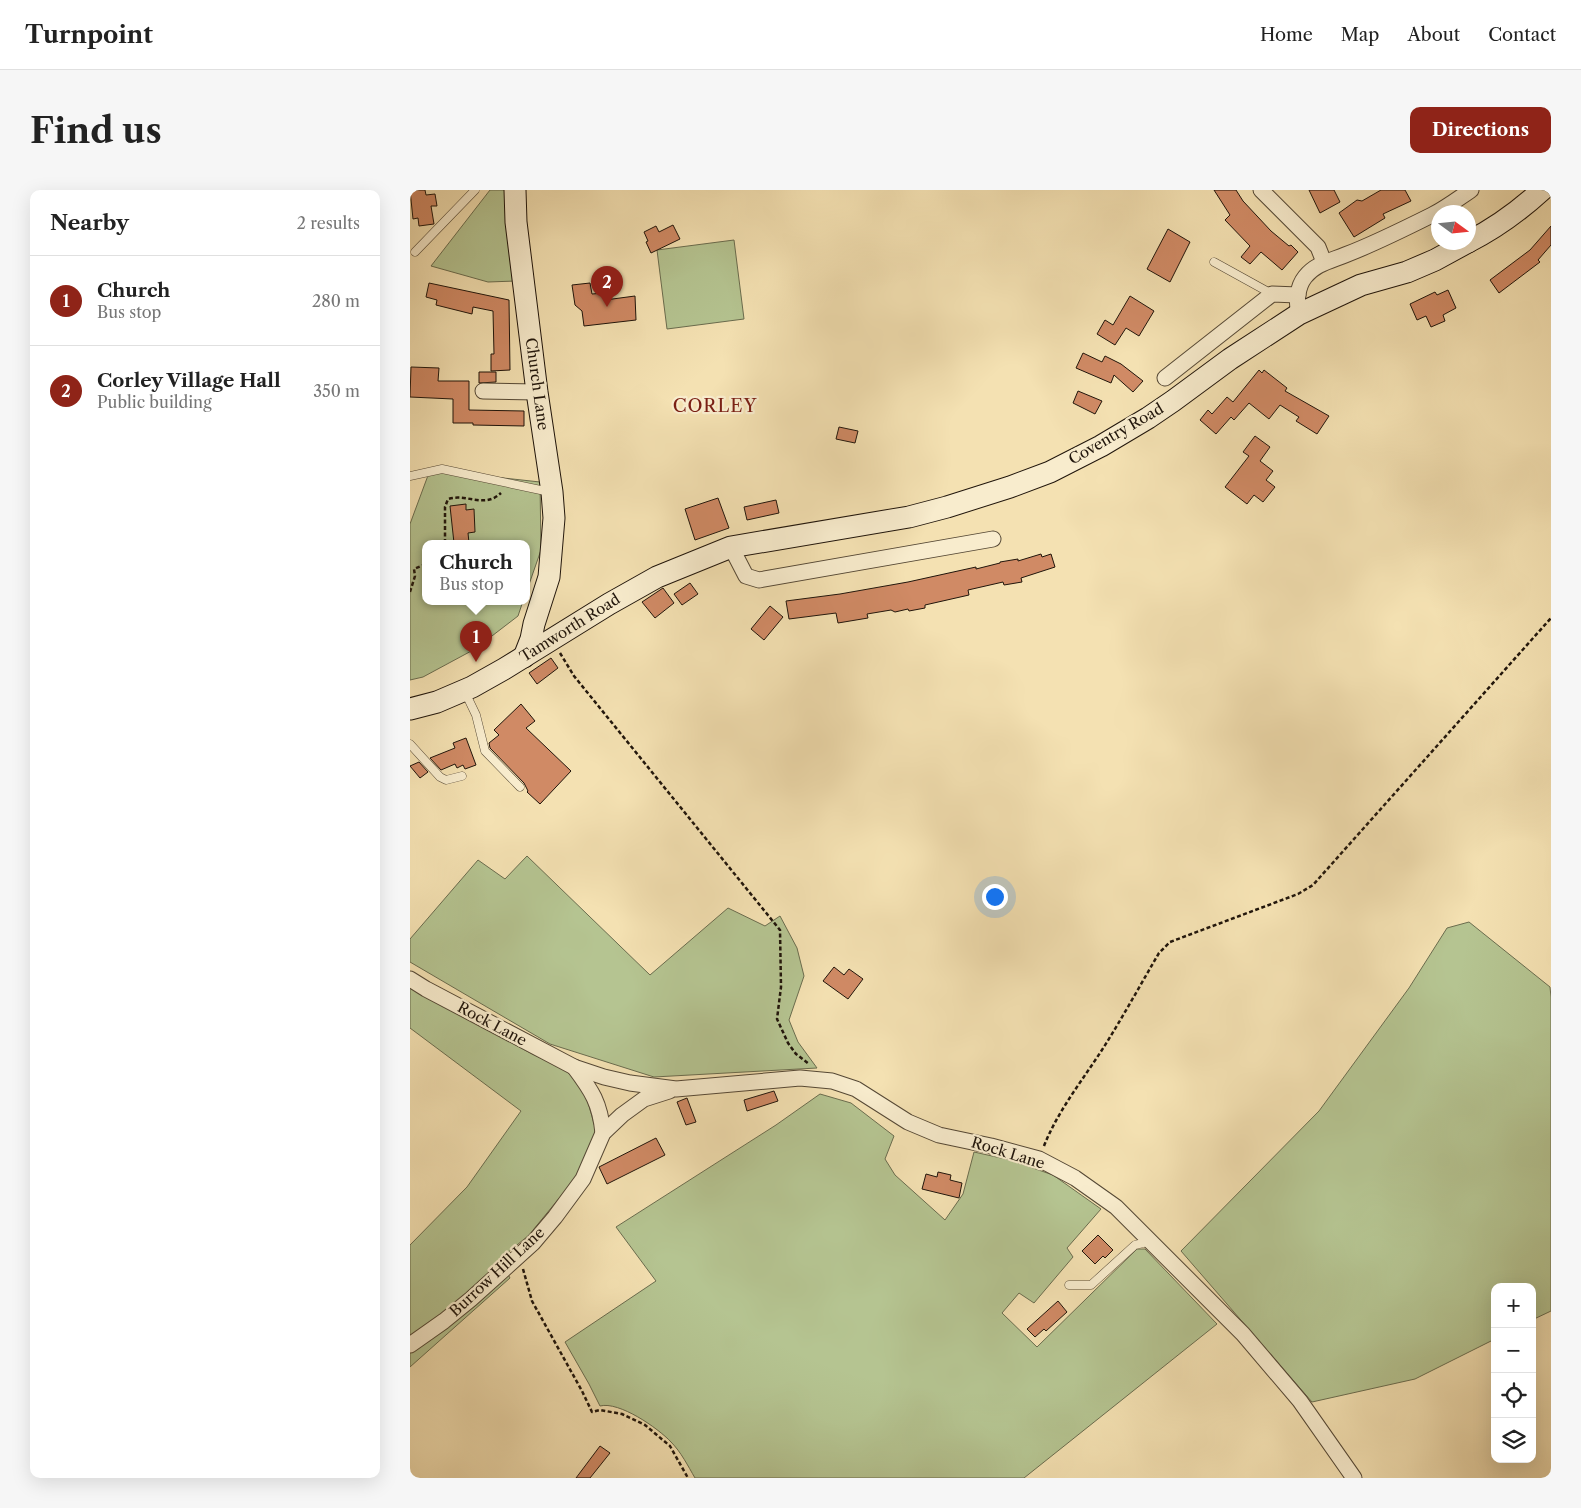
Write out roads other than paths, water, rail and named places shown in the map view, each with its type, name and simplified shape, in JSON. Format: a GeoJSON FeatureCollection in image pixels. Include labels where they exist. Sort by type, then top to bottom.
{"type":"FeatureCollection","features":[{"type":"Feature","properties":{"kind":"main road","name":"Church Lane"},"geometry":{"type":"LineString","coordinates":[[515,190],[516,222],[537,392],[552,492],[554,518],[546,612],[555,637]]}},
{"type":"Feature","properties":{"kind":"main road","name":"Coventry Road"},"geometry":{"type":"LineString","coordinates":[[1476,239],[1521,210],[1542,190]]}},
{"type":"Feature","properties":{"kind":"main road","name":"Coventry Road"},"geometry":{"type":"LineString","coordinates":[[731,548],[909,517],[1010,487],[1050,472],[1101,446],[1174,401],[1230,360],[1298,304],[1407,272],[1453,250]]}},
{"type":"Feature","properties":{"kind":"main road","name":"Tamworth Road"},"geometry":{"type":"LineString","coordinates":[[410,709],[437,702],[464,690],[504,669],[608,604],[657,578],[731,548]]}},
{"type":"Feature","properties":{"kind":"main road","name":"Church Lane"},"geometry":{"type":"LineString","coordinates":[[524,657],[549,577]]}},
{"type":"Feature","properties":{"kind":"street"},"geometry":{"type":"LineString","coordinates":[[1261,190],[1318,247],[1324,262]]}},
{"type":"Feature","properties":{"kind":"street"},"geometry":{"type":"LineString","coordinates":[[1165,378],[1272,294],[1298,304],[1304,278],[1324,262],[1344,255],[1435,214],[1471,190]]}},
{"type":"Feature","properties":{"kind":"street"},"geometry":{"type":"LineString","coordinates":[[483,392],[537,392]]}},
{"type":"Feature","properties":{"kind":"street"},"geometry":{"type":"LineString","coordinates":[[731,548],[746,576],[759,580],[993,539]]}},
{"type":"Feature","properties":{"kind":"street","name":"Rock Lane"},"geometry":{"type":"LineString","coordinates":[[410,979],[574,1067],[604,1078],[676,1089],[800,1078],[832,1081],[856,1088],[908,1122],[939,1135],[1039,1159],[1075,1178],[1116,1207],[1243,1334],[1300,1401],[1354,1478]]}},
{"type":"Feature","properties":{"kind":"street","name":"Rock Lane"},"geometry":{"type":"LineString","coordinates":[[574,1067],[591,1090],[602,1119],[604,1133]]}},
{"type":"Feature","properties":{"kind":"street","name":"Burrow Hill Lane"},"geometry":{"type":"LineString","coordinates":[[410,1344],[444,1321],[534,1243],[583,1179],[604,1133],[622,1115],[644,1099],[676,1089]]}},
{"type":"Feature","properties":{"kind":"lane"},"geometry":{"type":"LineString","coordinates":[[415,252],[475,190]]}},
{"type":"Feature","properties":{"kind":"lane"},"geometry":{"type":"LineString","coordinates":[[1214,262],[1272,294]]}},
{"type":"Feature","properties":{"kind":"lane"},"geometry":{"type":"LineString","coordinates":[[410,476],[430,470],[442,469],[552,492]]}},
{"type":"Feature","properties":{"kind":"lane"},"geometry":{"type":"LineString","coordinates":[[464,690],[476,715],[486,751],[520,787]]}},
{"type":"Feature","properties":{"kind":"lane"},"geometry":{"type":"LineString","coordinates":[[410,744],[440,777],[449,780],[462,776]]}},
{"type":"Feature","properties":{"kind":"lane"},"geometry":{"type":"LineString","coordinates":[[1069,1284],[1091,1285],[1135,1246],[1151,1241]]}},
{"type":"Feature","properties":{"kind":"place","name":"Corley Village Hall"},"geometry":{"type":"Point","coordinates":[607,307]}},
{"type":"Feature","properties":{"kind":"place","name":"Church"},"geometry":{"type":"Point","coordinates":[476,662]}},
{"type":"Feature","properties":{"kind":"district","name":"CORLEY"},"geometry":{"type":"Point","coordinates":[715,406]}}]}
